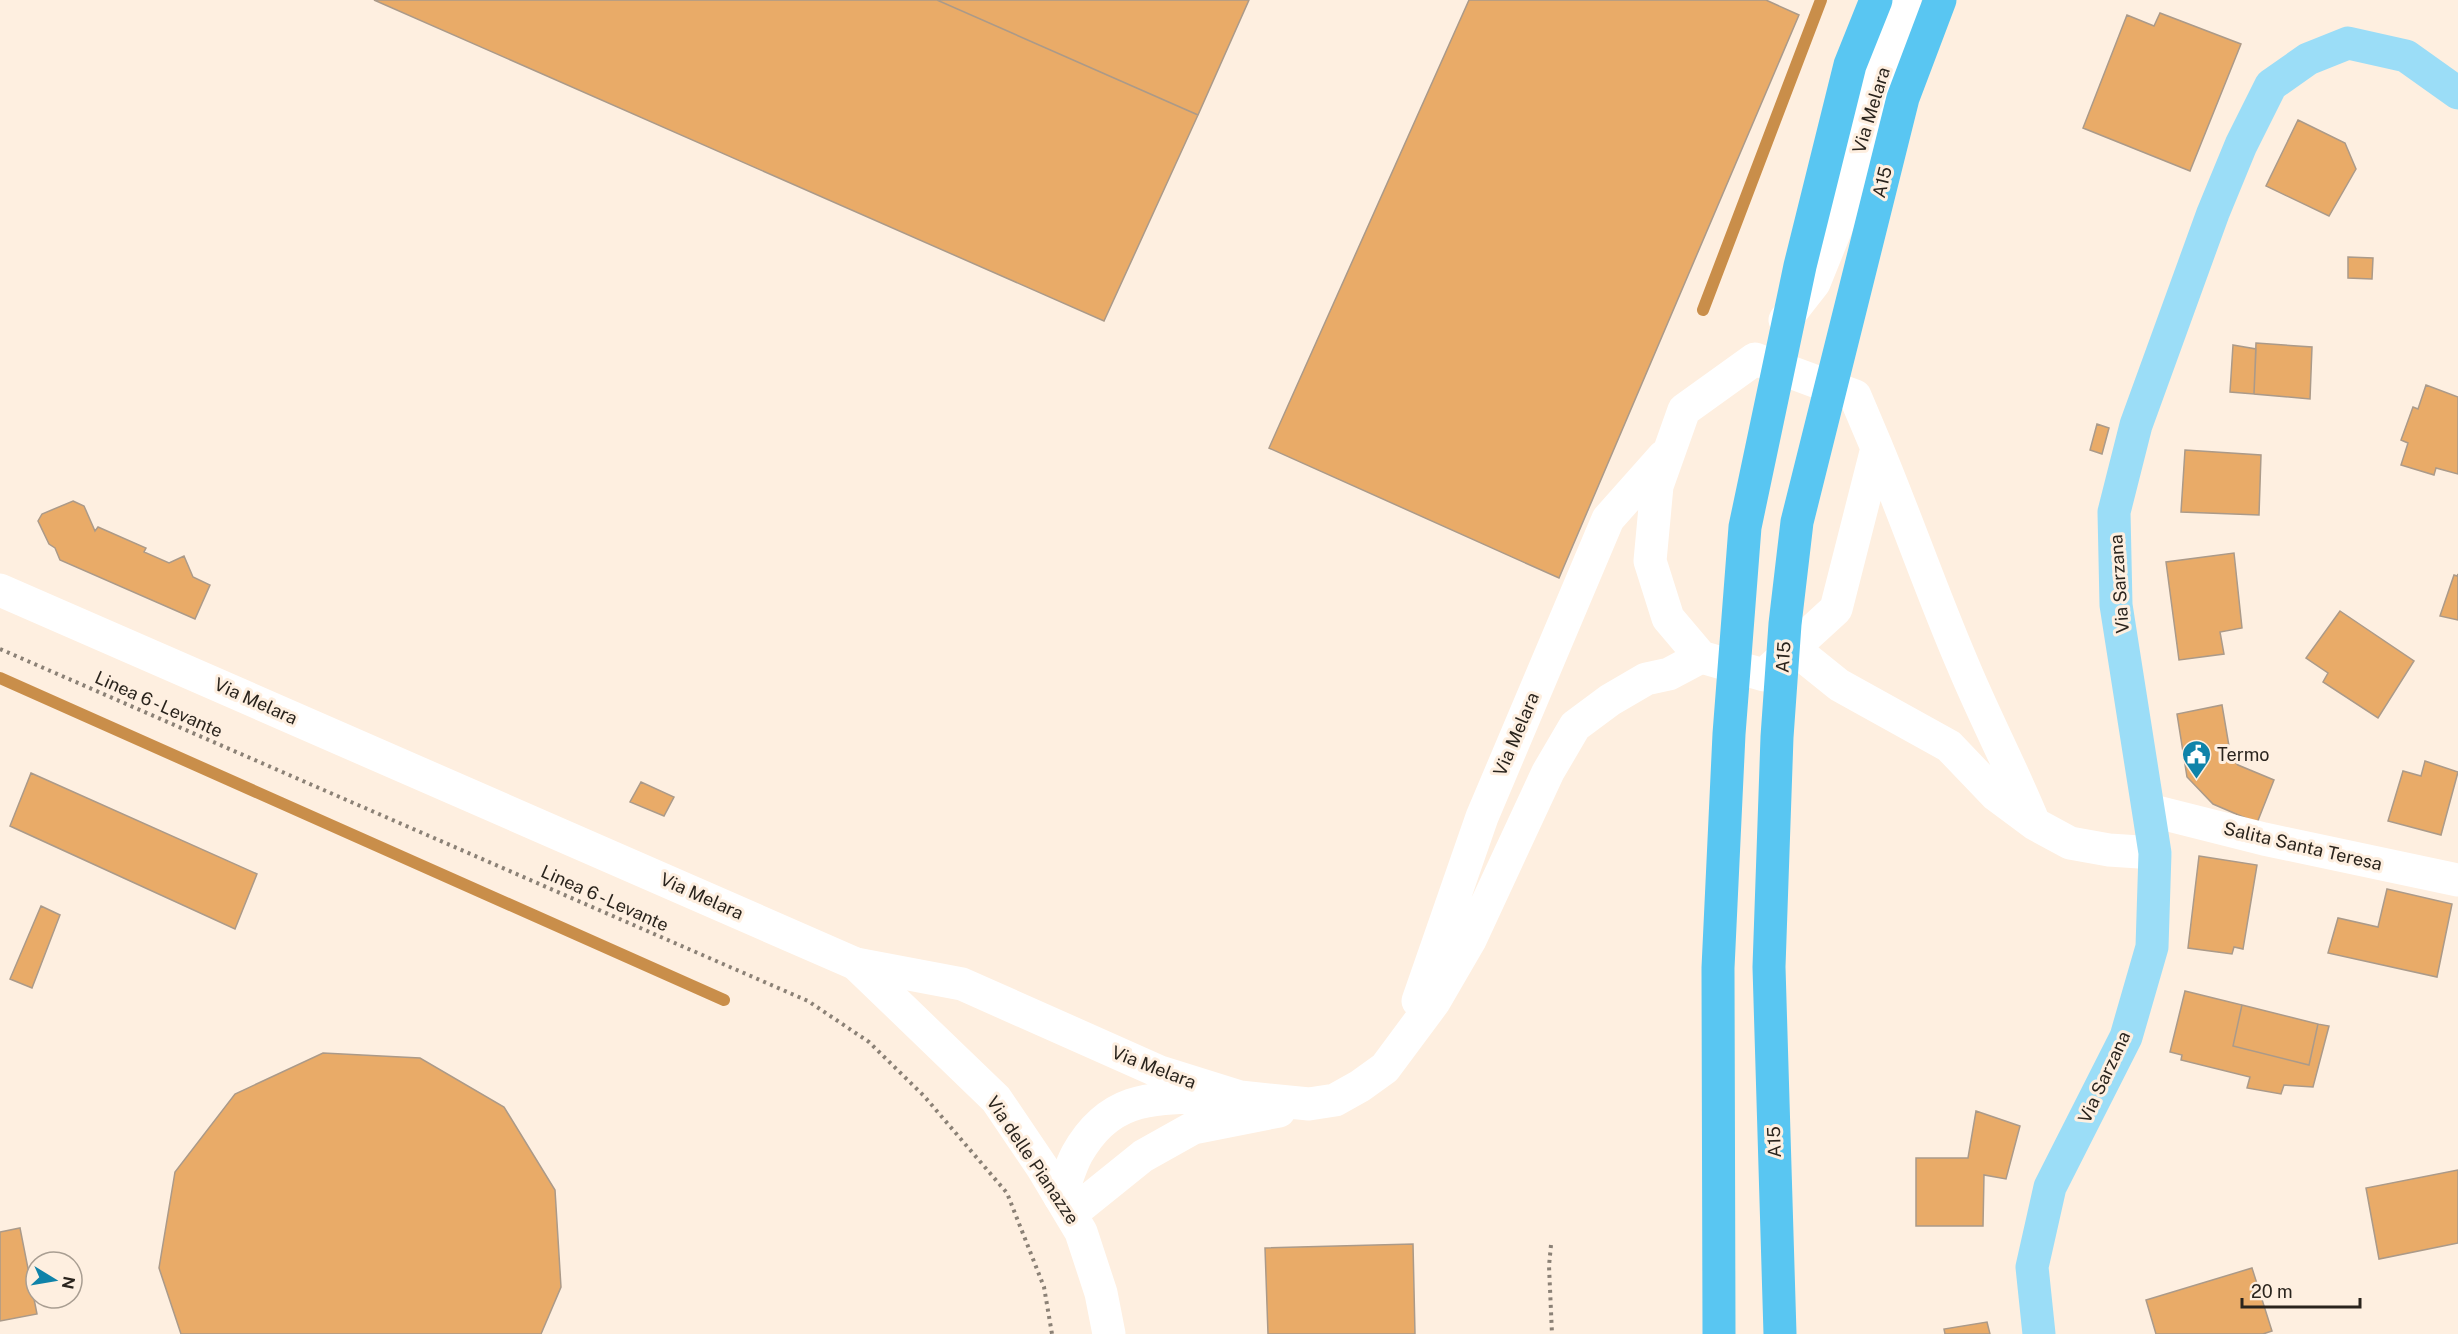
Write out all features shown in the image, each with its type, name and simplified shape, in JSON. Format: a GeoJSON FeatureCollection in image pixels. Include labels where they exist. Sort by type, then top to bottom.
{"type":"FeatureCollection","features":[{"type":"Feature","properties":{"kind":"highway"},"geometry":{"type":"LineString","coordinates":[[1719,1334],[1718,969],[1729,734],[1745,527],[1800,266],[1850,65],[1876,0]]}},
{"type":"Feature","properties":{"kind":"highway","name":"A15"},"geometry":{"type":"LineString","coordinates":[[1780,1334],[1769,968],[1777,737],[1785,624],[1797,522],[1903,98],[1940,0]]}},
{"type":"Feature","properties":{"kind":"main road","name":"Via Sarzana"},"geometry":{"type":"LineString","coordinates":[[2039,1334],[2032,1267],[2050,1187],[2126,1037],[2152,947],[2155,853],[2116,604],[2114,512],[2136,425],[2213,213],[2241,145],[2271,85],[2308,59],[2348,43],[2406,56],[2458,93]]}},
{"type":"Feature","properties":{"kind":"street","name":"Via Melara"},"geometry":{"type":"LineString","coordinates":[[0,590],[856,964],[962,984],[1160,1072],[1240,1097],[1309,1104],[1335,1100],[1385,1068],[1434,1002],[1470,940],[1548,772],[1575,726],[1610,700],[1647,679],[1669,674],[1701,657],[1668,618],[1650,561],[1658,486],[1684,410],[1755,359],[1814,283],[1839,221],[1868,115],[1905,0]]}},
{"type":"Feature","properties":{"kind":"street","name":"Via Melara"},"geometry":{"type":"LineString","coordinates":[[1839,221],[1839,292],[1855,396],[1958,653],[2035,824]]}},
{"type":"Feature","properties":{"kind":"street"},"geometry":{"type":"LineString","coordinates":[[1755,359],[1855,396]]}},
{"type":"Feature","properties":{"kind":"street"},"geometry":{"type":"LineString","coordinates":[[1701,657],[1764,675],[1836,609],[1877,448]]}},
{"type":"Feature","properties":{"kind":"street","name":"Via Melara"},"geometry":{"type":"LineString","coordinates":[[1404,1041],[1482,817],[1608,519],[1670,450]]}},
{"type":"Feature","properties":{"kind":"street"},"geometry":{"type":"LineString","coordinates":[[1793,648],[1839,685],[1948,746],[1996,795],[2035,824],[2070,843],[2109,850],[2155,853]]}},
{"type":"Feature","properties":{"kind":"street","name":"Salita Santa Teresa"},"geometry":{"type":"LineString","coordinates":[[2149,810],[2264,839],[2458,880]]}},
{"type":"Feature","properties":{"kind":"street","name":"Via delle Pianazze"},"geometry":{"type":"LineString","coordinates":[[856,964],[996,1099],[1081,1232],[1101,1293],[1109,1334]]}},
{"type":"Feature","properties":{"kind":"street"},"geometry":{"type":"LineString","coordinates":[[1065,1206],[1077,1154],[1102,1121],[1120,1108],[1164,1097],[1240,1097]]}},
{"type":"Feature","properties":{"kind":"street"},"geometry":{"type":"LineString","coordinates":[[1065,1206],[1143,1156],[1193,1128],[1309,1104]]}},
{"type":"Feature","properties":{"kind":"path","name":"Linea 6 - Levante"},"geometry":{"type":"LineString","coordinates":[[0,649],[808,1001],[869,1042],[924,1095],[1007,1193],[1044,1287],[1052,1334]]}},
{"type":"Feature","properties":{"kind":"path"},"geometry":{"type":"LineString","coordinates":[[1551,1245],[1549,1266],[1552,1334]]}},
{"type":"Feature","properties":{"kind":"building"},"geometry":{"type":"Polygon","coordinates":[[[374,0],[937,0],[1198,115],[1104,321],[374,0]]]}},
{"type":"Feature","properties":{"kind":"building"},"geometry":{"type":"Polygon","coordinates":[[[937,0],[1249,0],[1198,115],[937,0]]]}},
{"type":"Feature","properties":{"kind":"building"},"geometry":{"type":"Polygon","coordinates":[[[1469,0],[1766,0],[1799,15],[1559,578],[1269,448],[1469,0]]]}},
{"type":"Feature","properties":{"kind":"building"},"geometry":{"type":"Polygon","coordinates":[[[2160,13],[2241,44],[2190,171],[2083,128],[2127,15],[2154,26],[2160,13]]]}},
{"type":"Feature","properties":{"kind":"building"},"geometry":{"type":"Polygon","coordinates":[[[2298,120],[2345,143],[2356,169],[2329,216],[2266,186],[2298,120]]]}},
{"type":"Feature","properties":{"kind":"building"},"geometry":{"type":"Polygon","coordinates":[[[2348,257],[2373,258],[2372,279],[2348,278],[2348,257]]]}},
{"type":"Feature","properties":{"kind":"building"},"geometry":{"type":"Polygon","coordinates":[[[2256,343],[2312,347],[2310,399],[2254,394],[2256,343]]]}},
{"type":"Feature","properties":{"kind":"building"},"geometry":{"type":"Polygon","coordinates":[[[2233,345],[2256,349],[2254,394],[2230,392],[2233,345]]]}},
{"type":"Feature","properties":{"kind":"building"},"geometry":{"type":"Polygon","coordinates":[[[2426,385],[2458,397],[2458,474],[2436,468],[2434,475],[2401,465],[2408,443],[2401,440],[2413,407],[2418,409],[2426,385]]]}},
{"type":"Feature","properties":{"kind":"building"},"geometry":{"type":"Polygon","coordinates":[[[2097,424],[2109,428],[2102,454],[2090,450],[2097,424]]]}},
{"type":"Feature","properties":{"kind":"building"},"geometry":{"type":"Polygon","coordinates":[[[2185,450],[2261,455],[2259,515],[2181,512],[2185,450]]]}},
{"type":"Feature","properties":{"kind":"building"},"geometry":{"type":"Polygon","coordinates":[[[73,501],[84,506],[95,531],[98,527],[146,548],[144,552],[169,563],[184,556],[193,577],[210,585],[195,619],[60,560],[38,521],[42,514],[73,501]]]}},
{"type":"Feature","properties":{"kind":"building"},"geometry":{"type":"Polygon","coordinates":[[[2234,553],[2242,628],[2220,632],[2224,654],[2179,660],[2166,562],[2234,553]]]}},
{"type":"Feature","properties":{"kind":"building"},"geometry":{"type":"Polygon","coordinates":[[[2458,574],[2458,620],[2440,616],[2454,575],[2458,574]]]}},
{"type":"Feature","properties":{"kind":"building"},"geometry":{"type":"Polygon","coordinates":[[[2340,611],[2414,661],[2378,718],[2323,682],[2328,673],[2306,658],[2340,611]]]}},
{"type":"Feature","properties":{"kind":"building"},"geometry":{"type":"Polygon","coordinates":[[[2222,705],[2231,758],[2238,765],[2274,780],[2257,823],[2213,804],[2187,777],[2177,714],[2222,705]]]}},
{"type":"Feature","properties":{"kind":"building"},"geometry":{"type":"Polygon","coordinates":[[[2425,761],[2458,772],[2441,835],[2388,821],[2403,771],[2421,776],[2425,761]]]}},
{"type":"Feature","properties":{"kind":"building"},"geometry":{"type":"Polygon","coordinates":[[[31,773],[257,874],[235,929],[10,826],[31,773]]]}},
{"type":"Feature","properties":{"kind":"building"},"geometry":{"type":"Polygon","coordinates":[[[641,782],[674,797],[664,816],[630,802],[641,782]]]}},
{"type":"Feature","properties":{"kind":"building"},"geometry":{"type":"Polygon","coordinates":[[[2199,856],[2257,865],[2243,949],[2234,947],[2232,954],[2188,948],[2199,856]]]}},
{"type":"Feature","properties":{"kind":"building"},"geometry":{"type":"Polygon","coordinates":[[[2387,889],[2452,904],[2437,977],[2328,953],[2338,918],[2378,927],[2387,889]]]}},
{"type":"Feature","properties":{"kind":"building"},"geometry":{"type":"Polygon","coordinates":[[[41,906],[60,915],[32,988],[10,979],[41,906]]]}},
{"type":"Feature","properties":{"kind":"building"},"geometry":{"type":"Polygon","coordinates":[[[2185,991],[2242,1005],[2233,1046],[2309,1065],[2318,1024],[2329,1026],[2313,1087],[2284,1085],[2281,1094],[2247,1088],[2250,1077],[2181,1060],[2182,1055],[2170,1052],[2185,991]]]}},
{"type":"Feature","properties":{"kind":"building"},"geometry":{"type":"Polygon","coordinates":[[[2242,1005],[2318,1024],[2309,1065],[2233,1046],[2242,1005]]]}},
{"type":"Feature","properties":{"kind":"building"},"geometry":{"type":"Polygon","coordinates":[[[323,1053],[420,1058],[504,1107],[555,1190],[561,1287],[541,1334],[181,1334],[159,1268],[175,1172],[235,1094],[323,1053]]]}},
{"type":"Feature","properties":{"kind":"building"},"geometry":{"type":"Polygon","coordinates":[[[1976,1111],[2020,1126],[2006,1179],[1984,1175],[1983,1226],[1916,1226],[1916,1158],[1968,1158],[1976,1111]]]}},
{"type":"Feature","properties":{"kind":"building"},"geometry":{"type":"Polygon","coordinates":[[[2458,1170],[2458,1243],[2379,1259],[2366,1188],[2458,1170]]]}},
{"type":"Feature","properties":{"kind":"building"},"geometry":{"type":"Polygon","coordinates":[[[20,1228],[24,1250],[24,1310],[36,1310],[37,1314],[0,1321],[0,1232],[20,1228]]]}},
{"type":"Feature","properties":{"kind":"building"},"geometry":{"type":"Polygon","coordinates":[[[1413,1244],[1415,1334],[1268,1334],[1265,1248],[1413,1244]]]}},
{"type":"Feature","properties":{"kind":"building"},"geometry":{"type":"Polygon","coordinates":[[[2252,1268],[2272,1331],[2263,1334],[2156,1334],[2146,1300],[2252,1268]]]}},
{"type":"Feature","properties":{"kind":"building"},"geometry":{"type":"Polygon","coordinates":[[[1987,1322],[1990,1334],[1945,1334],[1944,1329],[1987,1322]]]}},
{"type":"Feature","properties":{"kind":"waterway"},"geometry":{"type":"LineString","coordinates":[[1703,310],[1821,0]]}},
{"type":"Feature","properties":{"kind":"waterway"},"geometry":{"type":"LineString","coordinates":[[0,678],[724,1000]]}},
{"type":"Feature","properties":{"kind":"place","name":"Termo"},"geometry":{"type":"Point","coordinates":[2196,780]}}]}
